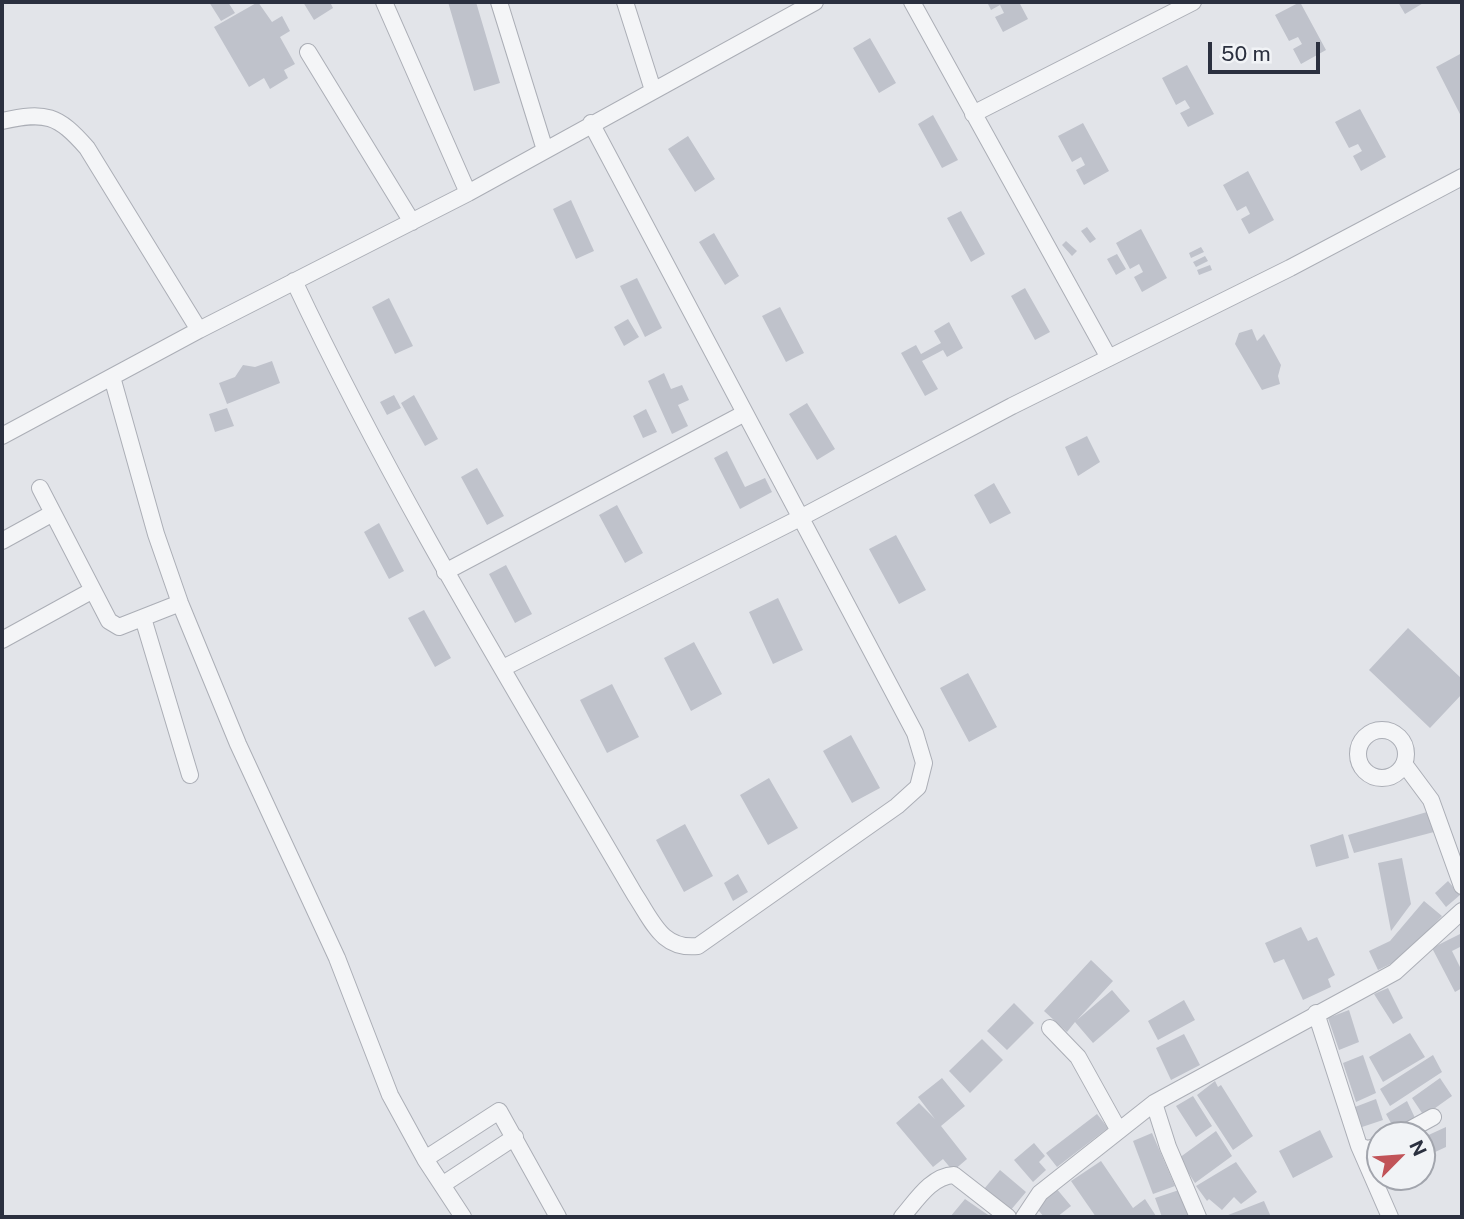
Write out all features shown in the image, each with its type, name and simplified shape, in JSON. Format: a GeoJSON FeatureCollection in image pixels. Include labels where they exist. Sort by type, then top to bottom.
{"type":"FeatureCollection","features":[{"type":"Feature","properties":{"kind":"street"},"geometry":{"type":"LineString","coordinates":[[384,2],[468,193]]}},
{"type":"Feature","properties":{"kind":"street"},"geometry":{"type":"LineString","coordinates":[[499,2],[545,150]]}},
{"type":"Feature","properties":{"kind":"street"},"geometry":{"type":"LineString","coordinates":[[625,2],[653,90]]}},
{"type":"Feature","properties":{"kind":"street"},"geometry":{"type":"LineString","coordinates":[[2,436],[199,330],[468,193],[815,2]]}},
{"type":"Feature","properties":{"kind":"street"},"geometry":{"type":"LineString","coordinates":[[912,2],[1109,359]]}},
{"type":"Feature","properties":{"kind":"street"},"geometry":{"type":"LineString","coordinates":[[973,114],[1194,2]]}},
{"type":"Feature","properties":{"kind":"street"},"geometry":{"type":"LineString","coordinates":[[308,52],[412,222]]}},
{"type":"Feature","properties":{"kind":"street"},"geometry":{"type":"LineString","coordinates":[[2,121],[46,116],[65,124],[87,148],[199,330]]}},
{"type":"Feature","properties":{"kind":"street"},"geometry":{"type":"LineString","coordinates":[[294,281],[341,382],[445,572],[635,895],[664,938],[681,948],[698,946],[816,866],[897,806],[918,787],[924,763],[915,733],[591,123]]}},
{"type":"Feature","properties":{"kind":"street"},"geometry":{"type":"LineString","coordinates":[[503,668],[1290,268],[1462,177]]}},
{"type":"Feature","properties":{"kind":"street"},"geometry":{"type":"LineString","coordinates":[[112,377],[156,534],[180,603],[238,744],[337,958],[390,1095],[425,1159],[463,1217]]}},
{"type":"Feature","properties":{"kind":"street"},"geometry":{"type":"LineString","coordinates":[[445,572],[745,413]]}},
{"type":"Feature","properties":{"kind":"street"},"geometry":{"type":"LineString","coordinates":[[40,488],[114,625],[120,627],[180,603]]}},
{"type":"Feature","properties":{"kind":"street"},"geometry":{"type":"LineString","coordinates":[[2,541],[54,513]]}},
{"type":"Feature","properties":{"kind":"street"},"geometry":{"type":"LineString","coordinates":[[2,640],[93,590]]}},
{"type":"Feature","properties":{"kind":"street"},"geometry":{"type":"LineString","coordinates":[[143,618],[190,775]]}},
{"type":"Feature","properties":{"kind":"street"},"geometry":{"type":"LineString","coordinates":[[1405,765],[1431,800],[1462,886]]}},
{"type":"Feature","properties":{"kind":"street"},"geometry":{"type":"LineString","coordinates":[[1024,1217],[1026,1209],[1040,1193],[1154,1103],[1395,972],[1462,911]]}},
{"type":"Feature","properties":{"kind":"street"},"geometry":{"type":"LineString","coordinates":[[1316,1013],[1359,1146],[1390,1217]]}},
{"type":"Feature","properties":{"kind":"street"},"geometry":{"type":"LineString","coordinates":[[1050,1028],[1078,1057],[1118,1129]]}},
{"type":"Feature","properties":{"kind":"street"},"geometry":{"type":"LineString","coordinates":[[1154,1103],[1168,1147],[1198,1217]]}},
{"type":"Feature","properties":{"kind":"street"},"geometry":{"type":"LineString","coordinates":[[425,1159],[499,1111],[558,1217]]}},
{"type":"Feature","properties":{"kind":"street"},"geometry":{"type":"LineString","coordinates":[[1426,1121],[1433,1117]]}},
{"type":"Feature","properties":{"kind":"street"},"geometry":{"type":"LineString","coordinates":[[442,1185],[515,1137]]}},
{"type":"Feature","properties":{"kind":"street"},"geometry":{"type":"LineString","coordinates":[[1359,1146],[1366,1150]]}},
{"type":"Feature","properties":{"kind":"street"},"geometry":{"type":"LineString","coordinates":[[902,1217],[943,1175],[954,1175],[1008,1217]]}},
{"type":"Feature","properties":{"kind":"building"},"geometry":{"type":"Polygon","coordinates":[[[209,2],[228,2],[235,13],[221,21],[209,2]]]}},
{"type":"Feature","properties":{"kind":"building"},"geometry":{"type":"Polygon","coordinates":[[[258,2],[272,22],[282,16],[290,31],[280,37],[295,64],[284,70],[288,78],[270,89],[264,78],[249,87],[214,27],[258,2]]]}},
{"type":"Feature","properties":{"kind":"building"},"geometry":{"type":"Polygon","coordinates":[[[303,2],[330,2],[333,8],[314,20],[303,2]]]}},
{"type":"Feature","properties":{"kind":"building"},"geometry":{"type":"Polygon","coordinates":[[[448,2],[476,2],[500,83],[474,91],[448,2]]]}},
{"type":"Feature","properties":{"kind":"building"},"geometry":{"type":"Polygon","coordinates":[[[987,2],[1019,2],[1028,19],[1003,32],[995,17],[1004,13],[1000,5],[991,10],[987,2]]]}},
{"type":"Feature","properties":{"kind":"building"},"geometry":{"type":"Polygon","coordinates":[[[1300,2],[1326,50],[1301,64],[1293,49],[1302,44],[1298,37],[1289,41],[1275,15],[1300,2]]]}},
{"type":"Feature","properties":{"kind":"building"},"geometry":{"type":"Polygon","coordinates":[[[1398,2],[1425,2],[1405,14],[1398,2]]]}},
{"type":"Feature","properties":{"kind":"building"},"geometry":{"type":"Polygon","coordinates":[[[870,38],[896,83],[879,93],[853,48],[870,38]]]}},
{"type":"Feature","properties":{"kind":"building"},"geometry":{"type":"Polygon","coordinates":[[[1462,53],[1462,118],[1436,67],[1462,53]]]}},
{"type":"Feature","properties":{"kind":"building"},"geometry":{"type":"Polygon","coordinates":[[[1187,65],[1214,114],[1188,127],[1180,113],[1190,108],[1185,100],[1176,105],[1162,78],[1187,65]]]}},
{"type":"Feature","properties":{"kind":"building"},"geometry":{"type":"Polygon","coordinates":[[[1360,109],[1386,157],[1361,171],[1353,156],[1362,151],[1358,144],[1349,148],[1335,122],[1360,109]]]}},
{"type":"Feature","properties":{"kind":"building"},"geometry":{"type":"Polygon","coordinates":[[[933,115],[958,160],[942,168],[918,124],[933,115]]]}},
{"type":"Feature","properties":{"kind":"building"},"geometry":{"type":"Polygon","coordinates":[[[1083,123],[1109,171],[1084,185],[1076,170],[1085,165],[1081,157],[1072,162],[1058,136],[1083,123]]]}},
{"type":"Feature","properties":{"kind":"building"},"geometry":{"type":"Polygon","coordinates":[[[688,136],[715,179],[695,192],[668,149],[688,136]]]}},
{"type":"Feature","properties":{"kind":"building"},"geometry":{"type":"Polygon","coordinates":[[[1248,171],[1274,220],[1249,234],[1241,219],[1250,214],[1246,206],[1237,211],[1223,185],[1248,171]]]}},
{"type":"Feature","properties":{"kind":"building"},"geometry":{"type":"Polygon","coordinates":[[[571,200],[594,251],[576,259],[553,209],[571,200]]]}},
{"type":"Feature","properties":{"kind":"building"},"geometry":{"type":"Polygon","coordinates":[[[961,211],[985,254],[971,262],[947,218],[961,211]]]}},
{"type":"Feature","properties":{"kind":"building"},"geometry":{"type":"Polygon","coordinates":[[[1087,227],[1096,239],[1090,243],[1081,231],[1087,227]]]}},
{"type":"Feature","properties":{"kind":"building"},"geometry":{"type":"Polygon","coordinates":[[[1141,229],[1167,278],[1142,292],[1134,277],[1143,272],[1139,264],[1130,269],[1116,243],[1141,229]]]}},
{"type":"Feature","properties":{"kind":"building"},"geometry":{"type":"Polygon","coordinates":[[[714,233],[739,276],[725,285],[699,242],[714,233]]]}},
{"type":"Feature","properties":{"kind":"building"},"geometry":{"type":"Polygon","coordinates":[[[1066,241],[1077,251],[1072,256],[1062,245],[1066,241]]]}},
{"type":"Feature","properties":{"kind":"building"},"geometry":{"type":"Polygon","coordinates":[[[1201,247],[1204,252],[1191,258],[1189,253],[1201,247]]]}},
{"type":"Feature","properties":{"kind":"building"},"geometry":{"type":"Polygon","coordinates":[[[1117,254],[1126,269],[1116,275],[1107,259],[1117,254]]]}},
{"type":"Feature","properties":{"kind":"building"},"geometry":{"type":"Polygon","coordinates":[[[1205,256],[1208,261],[1196,267],[1193,262],[1205,256]]]}},
{"type":"Feature","properties":{"kind":"building"},"geometry":{"type":"Polygon","coordinates":[[[1210,265],[1212,270],[1199,275],[1197,270],[1210,265]]]}},
{"type":"Feature","properties":{"kind":"building"},"geometry":{"type":"Polygon","coordinates":[[[637,278],[662,328],[645,337],[620,286],[637,278]]]}},
{"type":"Feature","properties":{"kind":"building"},"geometry":{"type":"Polygon","coordinates":[[[1025,288],[1050,332],[1035,340],[1011,296],[1025,288]]]}},
{"type":"Feature","properties":{"kind":"building"},"geometry":{"type":"Polygon","coordinates":[[[389,298],[413,346],[395,354],[372,307],[389,298]]]}},
{"type":"Feature","properties":{"kind":"building"},"geometry":{"type":"Polygon","coordinates":[[[780,307],[804,353],[786,362],[762,316],[780,307]]]}},
{"type":"Feature","properties":{"kind":"building"},"geometry":{"type":"Polygon","coordinates":[[[628,319],[639,337],[624,346],[614,327],[628,319]]]}},
{"type":"Feature","properties":{"kind":"building"},"geometry":{"type":"Polygon","coordinates":[[[949,322],[963,348],[947,357],[943,350],[922,361],[938,389],[925,396],[901,353],[916,345],[921,354],[941,343],[934,331],[949,322]]]}},
{"type":"Feature","properties":{"kind":"building"},"geometry":{"type":"Polygon","coordinates":[[[1252,329],[1257,341],[1264,334],[1281,365],[1278,376],[1280,384],[1262,390],[1235,344],[1239,333],[1252,329]]]}},
{"type":"Feature","properties":{"kind":"building"},"geometry":{"type":"Polygon","coordinates":[[[272,361],[280,383],[227,404],[219,383],[235,377],[243,365],[255,367],[272,361]]]}},
{"type":"Feature","properties":{"kind":"building"},"geometry":{"type":"Polygon","coordinates":[[[664,373],[671,389],[682,385],[689,400],[678,405],[688,426],[672,434],[648,381],[664,373]]]}},
{"type":"Feature","properties":{"kind":"building"},"geometry":{"type":"Polygon","coordinates":[[[394,395],[401,408],[387,415],[380,402],[394,395]]]}},
{"type":"Feature","properties":{"kind":"building"},"geometry":{"type":"Polygon","coordinates":[[[414,395],[438,439],[425,446],[401,403],[414,395]]]}},
{"type":"Feature","properties":{"kind":"building"},"geometry":{"type":"Polygon","coordinates":[[[807,403],[835,449],[817,460],[789,414],[807,403]]]}},
{"type":"Feature","properties":{"kind":"building"},"geometry":{"type":"Polygon","coordinates":[[[227,408],[234,426],[215,432],[209,414],[227,408]]]}},
{"type":"Feature","properties":{"kind":"building"},"geometry":{"type":"Polygon","coordinates":[[[646,409],[657,432],[643,438],[633,416],[646,409]]]}},
{"type":"Feature","properties":{"kind":"building"},"geometry":{"type":"Polygon","coordinates":[[[1087,436],[1100,462],[1078,476],[1065,447],[1087,436]]]}},
{"type":"Feature","properties":{"kind":"building"},"geometry":{"type":"Polygon","coordinates":[[[727,451],[745,487],[765,478],[772,492],[740,509],[714,458],[727,451]]]}},
{"type":"Feature","properties":{"kind":"building"},"geometry":{"type":"Polygon","coordinates":[[[477,468],[504,516],[487,525],[461,477],[477,468]]]}},
{"type":"Feature","properties":{"kind":"building"},"geometry":{"type":"Polygon","coordinates":[[[994,483],[1011,513],[990,524],[974,495],[994,483]]]}},
{"type":"Feature","properties":{"kind":"building"},"geometry":{"type":"Polygon","coordinates":[[[617,505],[643,553],[625,563],[599,515],[617,505]]]}},
{"type":"Feature","properties":{"kind":"building"},"geometry":{"type":"Polygon","coordinates":[[[379,523],[404,571],[389,579],[364,532],[379,523]]]}},
{"type":"Feature","properties":{"kind":"building"},"geometry":{"type":"Polygon","coordinates":[[[896,535],[926,590],[899,604],[869,549],[896,535]]]}},
{"type":"Feature","properties":{"kind":"building"},"geometry":{"type":"Polygon","coordinates":[[[506,565],[532,614],[515,623],[489,574],[506,565]]]}},
{"type":"Feature","properties":{"kind":"building"},"geometry":{"type":"Polygon","coordinates":[[[778,598],[803,650],[773,664],[749,612],[778,598]]]}},
{"type":"Feature","properties":{"kind":"building"},"geometry":{"type":"Polygon","coordinates":[[[424,610],[451,658],[435,667],[408,618],[424,610]]]}},
{"type":"Feature","properties":{"kind":"building"},"geometry":{"type":"Polygon","coordinates":[[[1408,628],[1462,679],[1462,694],[1430,728],[1369,670],[1408,628]]]}},
{"type":"Feature","properties":{"kind":"building"},"geometry":{"type":"Polygon","coordinates":[[[694,642],[722,694],[691,711],[664,658],[694,642]]]}},
{"type":"Feature","properties":{"kind":"building"},"geometry":{"type":"Polygon","coordinates":[[[968,673],[997,727],[969,742],[940,688],[968,673]]]}},
{"type":"Feature","properties":{"kind":"building"},"geometry":{"type":"Polygon","coordinates":[[[612,684],[639,737],[607,753],[580,700],[612,684]]]}},
{"type":"Feature","properties":{"kind":"building"},"geometry":{"type":"Polygon","coordinates":[[[851,735],[880,788],[852,803],[823,751],[851,735]]]}},
{"type":"Feature","properties":{"kind":"building"},"geometry":{"type":"Polygon","coordinates":[[[769,778],[798,828],[768,845],[740,795],[769,778]]]}},
{"type":"Feature","properties":{"kind":"building"},"geometry":{"type":"Polygon","coordinates":[[[1427,812],[1434,832],[1354,853],[1348,835],[1427,812]]]}},
{"type":"Feature","properties":{"kind":"building"},"geometry":{"type":"Polygon","coordinates":[[[685,824],[713,876],[684,892],[656,840],[685,824]]]}},
{"type":"Feature","properties":{"kind":"building"},"geometry":{"type":"Polygon","coordinates":[[[1343,834],[1349,858],[1316,867],[1310,845],[1343,834]]]}},
{"type":"Feature","properties":{"kind":"building"},"geometry":{"type":"Polygon","coordinates":[[[1402,858],[1411,904],[1391,931],[1378,863],[1402,858]]]}},
{"type":"Feature","properties":{"kind":"building"},"geometry":{"type":"Polygon","coordinates":[[[738,874],[748,892],[733,901],[724,883],[738,874]]]}},
{"type":"Feature","properties":{"kind":"building"},"geometry":{"type":"Polygon","coordinates":[[[1448,881],[1460,895],[1446,907],[1435,893],[1448,881]]]}},
{"type":"Feature","properties":{"kind":"building"},"geometry":{"type":"Polygon","coordinates":[[[1424,901],[1442,916],[1403,958],[1378,970],[1369,951],[1390,941],[1424,901]]]}},
{"type":"Feature","properties":{"kind":"building"},"geometry":{"type":"Polygon","coordinates":[[[1301,927],[1308,941],[1317,937],[1335,975],[1328,979],[1331,987],[1303,1000],[1284,959],[1274,963],[1265,943],[1301,927]]]}},
{"type":"Feature","properties":{"kind":"building"},"geometry":{"type":"Polygon","coordinates":[[[1462,933],[1462,946],[1452,951],[1462,971],[1462,988],[1455,992],[1432,948],[1462,933]]]}},
{"type":"Feature","properties":{"kind":"building"},"geometry":{"type":"Polygon","coordinates":[[[1091,960],[1113,981],[1077,1020],[1112,990],[1130,1011],[1093,1043],[1075,1022],[1067,1032],[1044,1011],[1091,960]]]}},
{"type":"Feature","properties":{"kind":"building"},"geometry":{"type":"Polygon","coordinates":[[[1388,988],[1403,1018],[1393,1024],[1374,994],[1388,988]]]}},
{"type":"Feature","properties":{"kind":"building"},"geometry":{"type":"Polygon","coordinates":[[[1184,1000],[1195,1020],[1158,1040],[1148,1021],[1184,1000]]]}},
{"type":"Feature","properties":{"kind":"building"},"geometry":{"type":"Polygon","coordinates":[[[1014,1003],[1034,1023],[1007,1050],[987,1031],[1014,1003]]]}},
{"type":"Feature","properties":{"kind":"building"},"geometry":{"type":"Polygon","coordinates":[[[1349,1010],[1359,1042],[1339,1050],[1328,1018],[1349,1010]]]}},
{"type":"Feature","properties":{"kind":"building"},"geometry":{"type":"Polygon","coordinates":[[[1410,1033],[1425,1057],[1383,1082],[1369,1057],[1410,1033]]]}},
{"type":"Feature","properties":{"kind":"building"},"geometry":{"type":"Polygon","coordinates":[[[1184,1034],[1200,1065],[1171,1080],[1156,1048],[1184,1034]]]}},
{"type":"Feature","properties":{"kind":"building"},"geometry":{"type":"Polygon","coordinates":[[[982,1039],[1003,1060],[970,1093],[949,1071],[982,1039]]]}},
{"type":"Feature","properties":{"kind":"building"},"geometry":{"type":"Polygon","coordinates":[[[1363,1055],[1376,1093],[1356,1102],[1343,1063],[1363,1055]]]}},
{"type":"Feature","properties":{"kind":"building"},"geometry":{"type":"Polygon","coordinates":[[[1433,1055],[1442,1072],[1390,1106],[1380,1089],[1433,1055]]]}},
{"type":"Feature","properties":{"kind":"building"},"geometry":{"type":"Polygon","coordinates":[[[942,1078],[965,1106],[941,1126],[967,1159],[953,1171],[943,1159],[933,1167],[896,1123],[919,1103],[935,1119],[918,1097],[942,1078]]]}},
{"type":"Feature","properties":{"kind":"building"},"geometry":{"type":"Polygon","coordinates":[[[1440,1078],[1452,1096],[1424,1116],[1412,1098],[1440,1078]]]}},
{"type":"Feature","properties":{"kind":"building"},"geometry":{"type":"Polygon","coordinates":[[[1215,1081],[1218,1087],[1221,1085],[1253,1136],[1233,1150],[1197,1095],[1215,1081]]]}},
{"type":"Feature","properties":{"kind":"building"},"geometry":{"type":"Polygon","coordinates":[[[1193,1096],[1212,1126],[1196,1137],[1176,1106],[1193,1096]]]}},
{"type":"Feature","properties":{"kind":"building"},"geometry":{"type":"Polygon","coordinates":[[[1376,1099],[1383,1120],[1366,1121],[1366,1126],[1362,1127],[1355,1107],[1376,1099]]]}},
{"type":"Feature","properties":{"kind":"building"},"geometry":{"type":"Polygon","coordinates":[[[1407,1101],[1416,1120],[1390,1121],[1386,1114],[1407,1101]]]}},
{"type":"Feature","properties":{"kind":"building"},"geometry":{"type":"Polygon","coordinates":[[[1097,1114],[1108,1128],[1057,1167],[1046,1153],[1097,1114]]]}},
{"type":"Feature","properties":{"kind":"building"},"geometry":{"type":"Polygon","coordinates":[[[1446,1127],[1446,1147],[1436,1152],[1436,1132],[1446,1127]]]}},
{"type":"Feature","properties":{"kind":"building"},"geometry":{"type":"Polygon","coordinates":[[[1320,1130],[1333,1157],[1293,1178],[1279,1151],[1320,1130]]]}},
{"type":"Feature","properties":{"kind":"building"},"geometry":{"type":"Polygon","coordinates":[[[1216,1131],[1232,1156],[1195,1183],[1179,1158],[1216,1131]]]}},
{"type":"Feature","properties":{"kind":"building"},"geometry":{"type":"Polygon","coordinates":[[[1152,1133],[1175,1186],[1153,1194],[1133,1141],[1152,1133]]]}},
{"type":"Feature","properties":{"kind":"building"},"geometry":{"type":"Polygon","coordinates":[[[1034,1143],[1045,1156],[1039,1162],[1046,1170],[1033,1182],[1014,1160],[1034,1143]]]}},
{"type":"Feature","properties":{"kind":"building"},"geometry":{"type":"Polygon","coordinates":[[[1101,1161],[1133,1208],[1145,1199],[1156,1216],[1096,1217],[1071,1181],[1101,1161]]]}},
{"type":"Feature","properties":{"kind":"building"},"geometry":{"type":"Polygon","coordinates":[[[1236,1162],[1257,1192],[1241,1204],[1234,1197],[1222,1210],[1209,1199],[1207,1201],[1196,1186],[1236,1162]]]}},
{"type":"Feature","properties":{"kind":"building"},"geometry":{"type":"Polygon","coordinates":[[[1000,1170],[1026,1192],[1010,1211],[984,1189],[1000,1170]]]}},
{"type":"Feature","properties":{"kind":"building"},"geometry":{"type":"Polygon","coordinates":[[[1056,1188],[1071,1206],[1057,1217],[1044,1217],[1034,1205],[1056,1188]]]}},
{"type":"Feature","properties":{"kind":"building"},"geometry":{"type":"Polygon","coordinates":[[[1179,1190],[1189,1217],[1162,1217],[1155,1198],[1179,1190]]]}},
{"type":"Feature","properties":{"kind":"building"},"geometry":{"type":"Polygon","coordinates":[[[965,1199],[991,1217],[950,1217],[965,1199]]]}},
{"type":"Feature","properties":{"kind":"building"},"geometry":{"type":"Polygon","coordinates":[[[1264,1201],[1271,1217],[1223,1217],[1264,1201]]]}}]}
